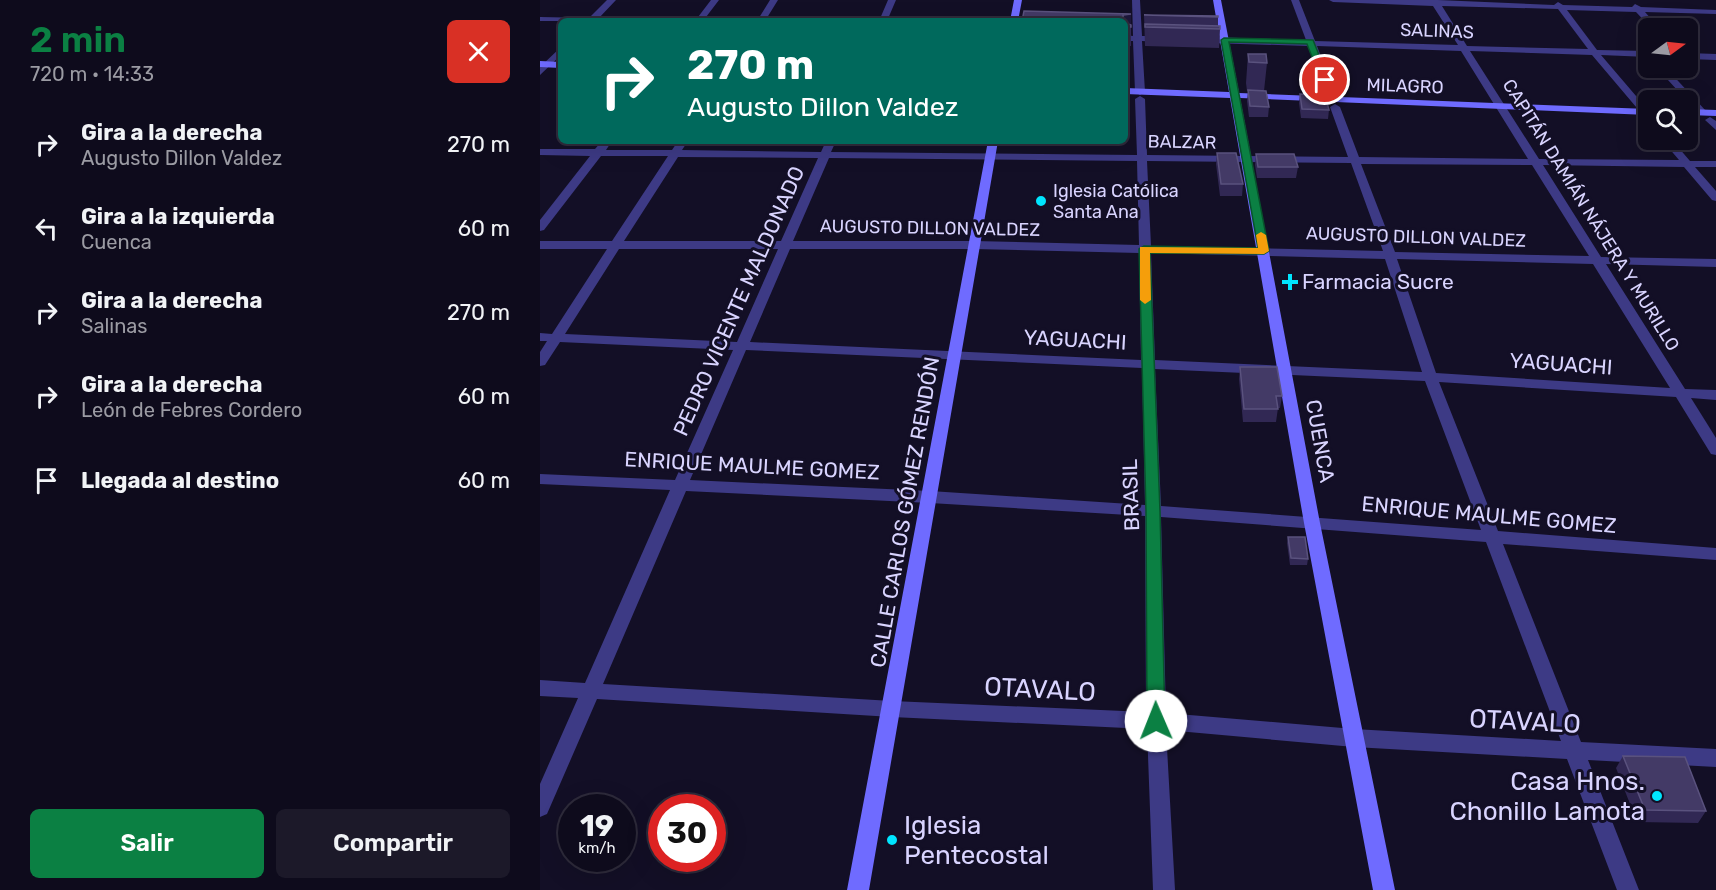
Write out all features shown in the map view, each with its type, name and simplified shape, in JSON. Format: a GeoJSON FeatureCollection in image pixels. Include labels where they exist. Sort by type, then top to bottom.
{"type":"FeatureCollection","features":[{"type":"Feature","properties":{"kind":"main road"},"geometry":{"type":"LineString","coordinates":[[1015,18],[1018,0]]}},
{"type":"Feature","properties":{"kind":"main road","name":"CUENCA"},"geometry":{"type":"LineString","coordinates":[[1217,0],[1222,40],[1236,99],[1312,523],[1384,890]]}},
{"type":"Feature","properties":{"kind":"main road"},"geometry":{"type":"LineString","coordinates":[[541,69],[558,66]]}},
{"type":"Feature","properties":{"kind":"main road"},"geometry":{"type":"LineString","coordinates":[[541,69],[558,72]]}},
{"type":"Feature","properties":{"kind":"main road"},"geometry":{"type":"LineString","coordinates":[[1135,97],[1236,99]]}},
{"type":"Feature","properties":{"kind":"main road","name":"MILAGRO"},"geometry":{"type":"LineString","coordinates":[[1236,99],[1638,114]]}},
{"type":"Feature","properties":{"kind":"main road","name":"CALLE CARLOS GÓMEZ RENDÓN"},"geometry":{"type":"LineString","coordinates":[[858,890],[993,144]]}},
{"type":"Feature","properties":{"kind":"street"},"geometry":{"type":"LineString","coordinates":[[595,18],[612,0]]}},
{"type":"Feature","properties":{"kind":"street"},"geometry":{"type":"LineString","coordinates":[[701,18],[715,0]]}},
{"type":"Feature","properties":{"kind":"street"},"geometry":{"type":"LineString","coordinates":[[763,18],[774,0]]}},
{"type":"Feature","properties":{"kind":"street"},"geometry":{"type":"LineString","coordinates":[[884,18],[892,0]]}},
{"type":"Feature","properties":{"kind":"street","name":"BRASIL"},"geometry":{"type":"LineString","coordinates":[[1136,0],[1135,97],[1142,158],[1153,511],[1156,721],[1164,890]]}},
{"type":"Feature","properties":{"kind":"street"},"geometry":{"type":"LineString","coordinates":[[1294,0],[1390,255],[1430,377],[1628,890]]}},
{"type":"Feature","properties":{"kind":"street"},"geometry":{"type":"LineString","coordinates":[[1333,0],[1558,4],[1716,13]]}},
{"type":"Feature","properties":{"kind":"street"},"geometry":{"type":"LineString","coordinates":[[1630,0],[1646,18]]}},
{"type":"Feature","properties":{"kind":"street"},"geometry":{"type":"LineString","coordinates":[[1699,0],[1716,13]]}},
{"type":"Feature","properties":{"kind":"street","name":"CAPITÁN DAMIÁN NÁJERA Y MURILLO"},"geometry":{"type":"LineString","coordinates":[[1435,2],[1716,450]]}},
{"type":"Feature","properties":{"kind":"street"},"geometry":{"type":"LineString","coordinates":[[1558,4],[1594,52],[1638,103]]}},
{"type":"Feature","properties":{"kind":"street"},"geometry":{"type":"LineString","coordinates":[[540,19],[558,20]]}},
{"type":"Feature","properties":{"kind":"street"},"geometry":{"type":"LineString","coordinates":[[1128,38],[1173,39]]}},
{"type":"Feature","properties":{"kind":"street","name":"SALINAS"},"geometry":{"type":"LineString","coordinates":[[1196,40],[1638,54]]}},
{"type":"Feature","properties":{"kind":"street"},"geometry":{"type":"LineString","coordinates":[[541,69],[558,53]]}},
{"type":"Feature","properties":{"kind":"street"},"geometry":{"type":"LineString","coordinates":[[1698,56],[1716,57]]}},
{"type":"Feature","properties":{"kind":"street"},"geometry":{"type":"LineString","coordinates":[[1671,78],[1712,119]]}},
{"type":"Feature","properties":{"kind":"street"},"geometry":{"type":"LineString","coordinates":[[540,228],[605,144]]}},
{"type":"Feature","properties":{"kind":"street"},"geometry":{"type":"LineString","coordinates":[[540,362],[681,144]]}},
{"type":"Feature","properties":{"kind":"street","name":"BALZAR"},"geometry":{"type":"LineString","coordinates":[[540,152],[675,153],[828,148],[991,157],[1716,164]]}},
{"type":"Feature","properties":{"kind":"street","name":"PEDRO VICENTE MALDONADO"},"geometry":{"type":"LineString","coordinates":[[540,807],[828,148]]}},
{"type":"Feature","properties":{"kind":"street"},"geometry":{"type":"LineString","coordinates":[[1676,150],[1716,198]]}},
{"type":"Feature","properties":{"kind":"street","name":"AUGUSTO DILLON VALDEZ"},"geometry":{"type":"LineString","coordinates":[[540,245],[974,245],[1716,262]]}},
{"type":"Feature","properties":{"kind":"street","name":"YAGUACHI"},"geometry":{"type":"LineString","coordinates":[[540,337],[1430,377],[1716,395]]}},
{"type":"Feature","properties":{"kind":"street","name":"ENRIQUE MAULME GOMEZ"},"geometry":{"type":"LineString","coordinates":[[540,479],[930,497],[1153,511],[1493,539],[1716,554]]}},
{"type":"Feature","properties":{"kind":"street","name":"OTAVALO"},"geometry":{"type":"LineString","coordinates":[[540,688],[892,709],[1156,721],[1354,738],[1716,758]]}},
{"type":"Feature","properties":{"kind":"building"},"geometry":{"type":"Polygon","coordinates":[[[1024,11],[1131,14],[1123,15],[1123,18],[1023,18],[1024,11]]]}},
{"type":"Feature","properties":{"kind":"building"},"geometry":{"type":"Polygon","coordinates":[[[1144,15],[1218,16],[1218,17],[1144,15]]]}},
{"type":"Feature","properties":{"kind":"building"},"geometry":{"type":"Polygon","coordinates":[[[1145,24],[1220,26],[1220,29],[1145,27],[1145,24]]]}},
{"type":"Feature","properties":{"kind":"building"},"geometry":{"type":"Polygon","coordinates":[[[1248,54],[1266,54],[1267,63],[1249,62],[1248,54]]]}},
{"type":"Feature","properties":{"kind":"building"},"geometry":{"type":"Polygon","coordinates":[[[1248,90],[1266,91],[1269,107],[1250,106],[1248,90]]]}},
{"type":"Feature","properties":{"kind":"building"},"geometry":{"type":"Polygon","coordinates":[[[1300,94],[1325,95],[1329,110],[1302,109],[1300,94]]]}},
{"type":"Feature","properties":{"kind":"building"},"geometry":{"type":"Polygon","coordinates":[[[1217,153],[1236,153],[1243,184],[1221,184],[1217,153]]]}},
{"type":"Feature","properties":{"kind":"building"},"geometry":{"type":"Polygon","coordinates":[[[1256,154],[1294,154],[1298,167],[1258,167],[1256,154]]]}},
{"type":"Feature","properties":{"kind":"building"},"geometry":{"type":"Polygon","coordinates":[[[1240,367],[1277,367],[1282,396],[1276,396],[1278,409],[1244,409],[1240,367]]]}},
{"type":"Feature","properties":{"kind":"building"},"geometry":{"type":"Polygon","coordinates":[[[1288,537],[1305,537],[1308,559],[1291,558],[1288,537]]]}},
{"type":"Feature","properties":{"kind":"building","name":"Casa Hnos. Chonillo Lamota"},"geometry":{"type":"Polygon","coordinates":[[[1623,756],[1685,757],[1706,811],[1645,810],[1623,756]]]}},
{"type":"Feature","properties":{"kind":"slow traffic"},"geometry":{"type":"LineString","coordinates":[[1145,300],[1144,249],[1264,251],[1261,235]]}},
{"type":"Feature","properties":{"kind":"place","name":"Iglesia Católica Santa Ana"},"geometry":{"type":"Point","coordinates":[1041,201]}},
{"type":"Feature","properties":{"kind":"place","name":"Farmacia Sucre"},"geometry":{"type":"Point","coordinates":[1290,282]}},
{"type":"Feature","properties":{"kind":"place","name":"Casa Hnos. Chonillo Lamota"},"geometry":{"type":"Point","coordinates":[1657,796]}},
{"type":"Feature","properties":{"kind":"place","name":"Iglesia Pentecostal"},"geometry":{"type":"Point","coordinates":[892,840]}},
{"type":"Feature","properties":{"kind":"route"},"geometry":{"type":"LineString","coordinates":[[1156,721],[1153,511],[1144,249],[1264,251],[1238,104],[1224,40],[1311,42],[1325,80]]}}]}
